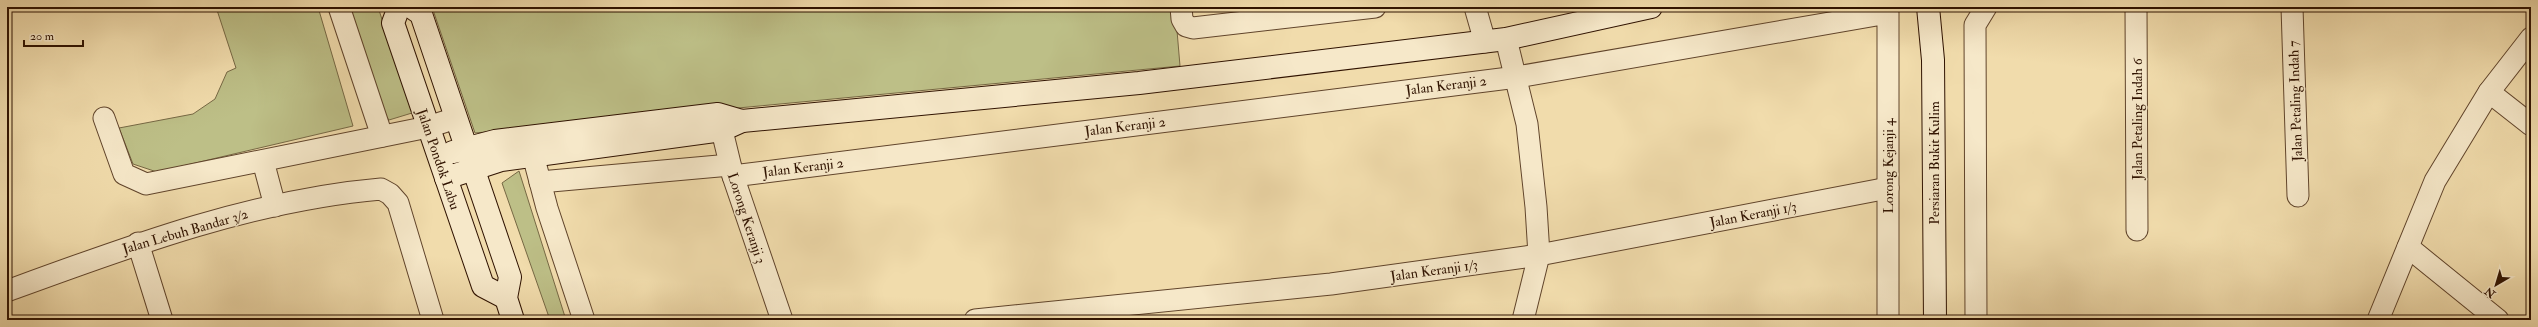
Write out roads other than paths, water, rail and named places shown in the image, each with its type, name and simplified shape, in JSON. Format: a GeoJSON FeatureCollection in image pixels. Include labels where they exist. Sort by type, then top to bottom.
{"type":"FeatureCollection","features":[{"type":"Feature","properties":{"kind":"street"},"geometry":{"type":"LineString","coordinates":[[339,7],[382,136]]}},
{"type":"Feature","properties":{"kind":"street","name":"Jalan Pondok Labu"},"geometry":{"type":"LineString","coordinates":[[399,7],[393,23],[483,286],[506,298]]}},
{"type":"Feature","properties":{"kind":"street","name":"Jalan Pondok Labu"},"geometry":{"type":"LineString","coordinates":[[411,7],[421,14],[510,277],[506,298],[513,320]]}},
{"type":"Feature","properties":{"kind":"street"},"geometry":{"type":"LineString","coordinates":[[1181,7],[1182,19],[1186,26],[1193,28],[1375,7]]}},
{"type":"Feature","properties":{"kind":"street"},"geometry":{"type":"LineString","coordinates":[[1475,7],[1517,76],[1527,124],[1536,207],[1538,255],[1523,320]]}},
{"type":"Feature","properties":{"kind":"street"},"geometry":{"type":"LineString","coordinates":[[439,157],[466,148],[495,141],[742,121],[1139,83],[1495,41],[1652,7]]}},
{"type":"Feature","properties":{"kind":"street","name":"Persiaran Bukit Kulim"},"geometry":{"type":"LineString","coordinates":[[1928,7],[1933,60],[1935,320]]}},
{"type":"Feature","properties":{"kind":"street"},"geometry":{"type":"LineString","coordinates":[[1976,320],[1975,25],[1986,7]]}},
{"type":"Feature","properties":{"kind":"street","name":"Jalan Petaling Indah 6"},"geometry":{"type":"LineString","coordinates":[[2136,7],[2137,230]]}},
{"type":"Feature","properties":{"kind":"street","name":"Jalan Petaling Indah 7"},"geometry":{"type":"LineString","coordinates":[[2292,7],[2298,196]]}},
{"type":"Feature","properties":{"kind":"street","name":"Jalan Keranji 2"},"geometry":{"type":"LineString","coordinates":[[540,182],[731,170],[1517,76],[1888,13]]}},
{"type":"Feature","properties":{"kind":"street","name":"Lorong Kejanji 4"},"geometry":{"type":"LineString","coordinates":[[1888,13],[1888,320]]}},
{"type":"Feature","properties":{"kind":"street"},"geometry":{"type":"LineString","coordinates":[[2378,320],[2435,181],[2489,92],[2531,38]]}},
{"type":"Feature","properties":{"kind":"street"},"geometry":{"type":"LineString","coordinates":[[2489,92],[2531,126]]}},
{"type":"Feature","properties":{"kind":"street"},"geometry":{"type":"LineString","coordinates":[[104,118],[124,174],[138,182],[146,184],[428,127],[456,118]]}},
{"type":"Feature","properties":{"kind":"street"},"geometry":{"type":"LineString","coordinates":[[446,178],[501,160],[720,122]]}},
{"type":"Feature","properties":{"kind":"street","name":"Lorong Keranji 3"},"geometry":{"type":"LineString","coordinates":[[720,122],[731,170],[782,320]]}},
{"type":"Feature","properties":{"kind":"street"},"geometry":{"type":"LineString","coordinates":[[533,155],[540,182],[584,320]]}},
{"type":"Feature","properties":{"kind":"street"},"geometry":{"type":"LineString","coordinates":[[263,161],[275,206]]}},
{"type":"Feature","properties":{"kind":"street","name":"Jalan Keranji 1/3"},"geometry":{"type":"LineString","coordinates":[[975,320],[1331,284],[1538,255],[1888,188]]}},
{"type":"Feature","properties":{"kind":"street","name":"Jalan Lebuh Bandar 3/2"},"geometry":{"type":"LineString","coordinates":[[7,292],[138,243],[275,206],[381,189],[390,194],[398,203],[433,320]]}},
{"type":"Feature","properties":{"kind":"street"},"geometry":{"type":"LineString","coordinates":[[138,243],[162,320]]}},
{"type":"Feature","properties":{"kind":"street"},"geometry":{"type":"LineString","coordinates":[[2408,247],[2498,320]]}}]}
